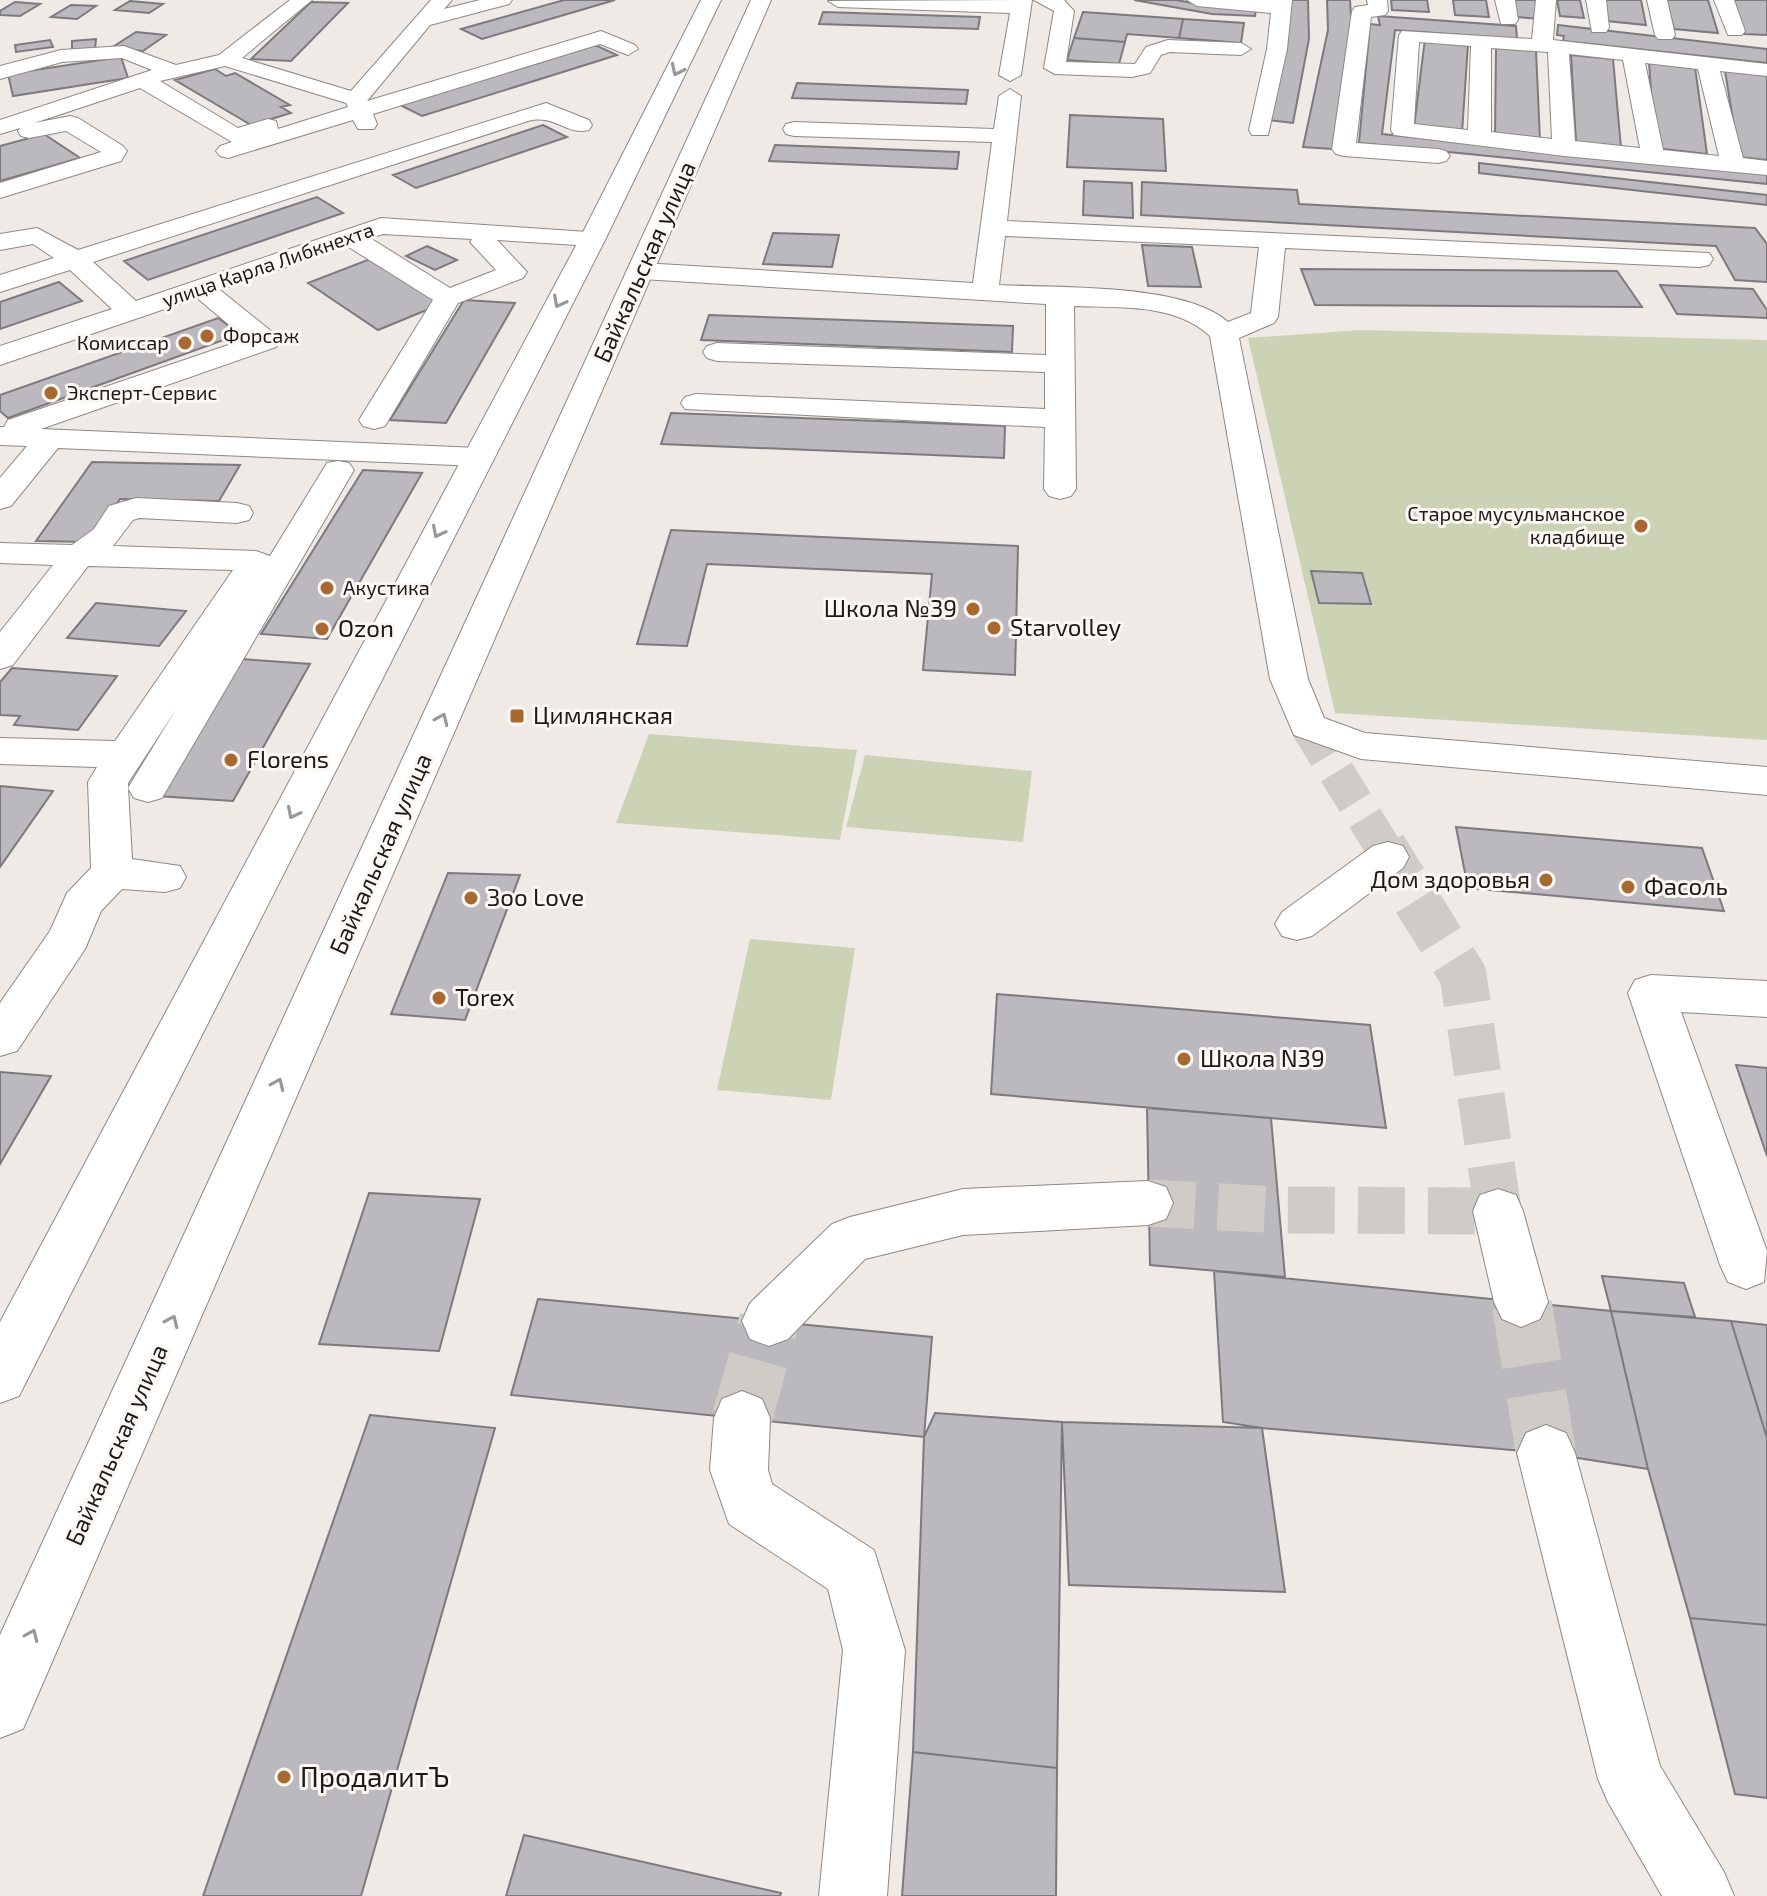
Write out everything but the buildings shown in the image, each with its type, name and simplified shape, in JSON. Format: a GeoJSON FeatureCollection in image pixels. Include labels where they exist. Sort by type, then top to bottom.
{"type":"FeatureCollection","features":[{"type":"Feature","properties":{"kind":"main road"},"geometry":{"type":"LineString","coordinates":[[55,124],[151,85],[173,71],[226,60],[302,0]]}},
{"type":"Feature","properties":{"kind":"main road"},"geometry":{"type":"LineString","coordinates":[[228,151],[357,105],[442,0]]}},
{"type":"Feature","properties":{"kind":"main road"},"geometry":{"type":"LineString","coordinates":[[424,21],[502,0]]}},
{"type":"Feature","properties":{"kind":"main road"},"geometry":{"type":"LineString","coordinates":[[0,1377],[593,238],[711,0]]}},
{"type":"Feature","properties":{"kind":"main road","name":"Байкальская улица"},"geometry":{"type":"LineString","coordinates":[[0,1706],[761,0]]}},
{"type":"Feature","properties":{"kind":"main road"},"geometry":{"type":"LineString","coordinates":[[1044,0],[1060,5],[1064,11],[1055,68]]}},
{"type":"Feature","properties":{"kind":"main road"},"geometry":{"type":"LineString","coordinates":[[1197,0],[1282,4],[1277,49],[1260,130]]}},
{"type":"Feature","properties":{"kind":"main road"},"geometry":{"type":"LineString","coordinates":[[1546,0],[1560,23]]}},
{"type":"Feature","properties":{"kind":"main road"},"geometry":{"type":"LineString","coordinates":[[1596,0],[1599,28]]}},
{"type":"Feature","properties":{"kind":"main road"},"geometry":{"type":"LineString","coordinates":[[1479,139],[1482,30],[1506,10],[1560,23],[1672,36],[1657,0]]}},
{"type":"Feature","properties":{"kind":"main road"},"geometry":{"type":"LineString","coordinates":[[1724,0],[1729,36],[1752,45]]}},
{"type":"Feature","properties":{"kind":"main road"},"geometry":{"type":"LineString","coordinates":[[838,1],[1021,4],[985,291]]}},
{"type":"Feature","properties":{"kind":"main road"},"geometry":{"type":"LineString","coordinates":[[1404,13],[1377,6],[1362,11],[1344,149],[1515,162],[1767,189]]}},
{"type":"Feature","properties":{"kind":"main road"},"geometry":{"type":"LineString","coordinates":[[1560,23],[1550,46],[1564,149]]}},
{"type":"Feature","properties":{"kind":"main road"},"geometry":{"type":"LineString","coordinates":[[1767,70],[1550,46],[1482,30],[1409,35],[1402,130],[1767,168]]}},
{"type":"Feature","properties":{"kind":"main road"},"geometry":{"type":"LineString","coordinates":[[3,126],[151,85],[235,136],[601,37],[628,49]]}},
{"type":"Feature","properties":{"kind":"main road"},"geometry":{"type":"LineString","coordinates":[[798,119],[1009,98],[1055,68],[1143,69],[1153,51],[1168,46],[1241,49]]}},
{"type":"Feature","properties":{"kind":"main road"},"geometry":{"type":"LineString","coordinates":[[0,73],[61,56],[124,52],[173,71]]}},
{"type":"Feature","properties":{"kind":"main road"},"geometry":{"type":"LineString","coordinates":[[1633,56],[1653,157]]}},
{"type":"Feature","properties":{"kind":"main road"},"geometry":{"type":"LineString","coordinates":[[226,60],[357,105],[369,133],[352,162],[361,185],[379,211],[381,226]]}},
{"type":"Feature","properties":{"kind":"main road"},"geometry":{"type":"LineString","coordinates":[[1707,63],[1733,164]]}},
{"type":"Feature","properties":{"kind":"main road"},"geometry":{"type":"LineString","coordinates":[[0,284],[74,259],[361,185],[546,110],[581,125]]}},
{"type":"Feature","properties":{"kind":"main road"},"geometry":{"type":"LineString","coordinates":[[0,191],[113,156],[115,151],[70,123],[3,126]]}},
{"type":"Feature","properties":{"kind":"main road","name":"улица Карла Либкнехта"},"geometry":{"type":"LineString","coordinates":[[0,356],[381,226],[593,238]]}},
{"type":"Feature","properties":{"kind":"main road"},"geometry":{"type":"LineString","coordinates":[[994,228],[1700,259]]}},
{"type":"Feature","properties":{"kind":"main road"},"geometry":{"type":"LineString","coordinates":[[374,420],[448,298],[514,272],[483,242],[489,233]]}},
{"type":"Feature","properties":{"kind":"main road"},"geometry":{"type":"LineString","coordinates":[[0,242],[37,236],[74,259],[132,312]]}},
{"type":"Feature","properties":{"kind":"main road"},"geometry":{"type":"LineString","coordinates":[[351,238],[448,298]]}},
{"type":"Feature","properties":{"kind":"main road"},"geometry":{"type":"LineString","coordinates":[[1224,334],[1264,317],[1273,240]]}},
{"type":"Feature","properties":{"kind":"main road"},"geometry":{"type":"LineString","coordinates":[[642,271],[1166,303],[1209,320],[1224,334],[1289,679],[1308,726],[1361,746],[1767,781]]}},
{"type":"Feature","properties":{"kind":"main road"},"geometry":{"type":"LineString","coordinates":[[0,427],[35,423],[266,341],[201,288]]}},
{"type":"Feature","properties":{"kind":"main road"},"geometry":{"type":"LineString","coordinates":[[1060,296],[1060,489]]}},
{"type":"Feature","properties":{"kind":"main road"},"geometry":{"type":"LineString","coordinates":[[717,352],[1060,364]]}},
{"type":"Feature","properties":{"kind":"main road"},"geometry":{"type":"LineString","coordinates":[[696,403],[1060,419]]}},
{"type":"Feature","properties":{"kind":"main road"},"geometry":{"type":"LineString","coordinates":[[0,436],[478,457]]}},
{"type":"Feature","properties":{"kind":"main road"},"geometry":{"type":"LineString","coordinates":[[0,499],[50,438]]}},
{"type":"Feature","properties":{"kind":"main road"},"geometry":{"type":"LineString","coordinates":[[148,788],[338,470]]}},
{"type":"Feature","properties":{"kind":"main road"},"geometry":{"type":"LineString","coordinates":[[0,657],[77,557],[106,536],[121,513],[136,508],[237,513]]}},
{"type":"Feature","properties":{"kind":"main road"},"geometry":{"type":"LineString","coordinates":[[0,553],[256,561],[108,782],[112,873],[82,904],[70,937],[1,1038]]}},
{"type":"Feature","properties":{"kind":"main road"},"geometry":{"type":"LineString","coordinates":[[165,697],[202,698]]}},
{"type":"Feature","properties":{"kind":"main road"},"geometry":{"type":"LineString","coordinates":[[0,751],[127,755]]}},
{"type":"Feature","properties":{"kind":"main road"},"geometry":{"type":"LineString","coordinates":[[1297,924],[1388,857]]}},
{"type":"Feature","properties":{"kind":"main road"},"geometry":{"type":"LineString","coordinates":[[112,873],[165,877]]}},
{"type":"Feature","properties":{"kind":"main road"},"geometry":{"type":"LineString","coordinates":[[1746,1265],[1651,993],[1767,999]]}},
{"type":"Feature","properties":{"kind":"main road"},"geometry":{"type":"LineString","coordinates":[[769,1321],[850,1240],[963,1212],[1148,1203]]}},
{"type":"Feature","properties":{"kind":"main road"},"geometry":{"type":"LineString","coordinates":[[1498,1211],[1521,1302]]}},
{"type":"Feature","properties":{"kind":"main road"},"geometry":{"type":"LineString","coordinates":[[742,1418],[739,1470],[750,1503],[853,1571],[874,1650],[853,1896]]}},
{"type":"Feature","properties":{"kind":"main road"},"geometry":{"type":"LineString","coordinates":[[1546,1453],[1631,1779],[1700,1896]]}},
{"type":"Feature","properties":{"kind":"green space"},"geometry":{"type":"Polygon","coordinates":[[[1360,330],[1767,340],[1767,740],[1335,713],[1248,338],[1360,330]]]}},
{"type":"Feature","properties":{"kind":"green space"},"geometry":{"type":"Polygon","coordinates":[[[649,734],[857,750],[840,840],[616,823],[649,734]]]}},
{"type":"Feature","properties":{"kind":"green space"},"geometry":{"type":"Polygon","coordinates":[[[865,755],[1032,771],[1023,842],[846,827],[865,755]]]}},
{"type":"Feature","properties":{"kind":"green space"},"geometry":{"type":"Polygon","coordinates":[[[750,939],[855,948],[831,1100],[717,1090],[750,939]]]}},
{"type":"Feature","properties":{"kind":"tunnel"},"geometry":{"type":"LineString","coordinates":[[1308,726],[1384,849]]}},
{"type":"Feature","properties":{"kind":"tunnel"},"geometry":{"type":"LineString","coordinates":[[1148,1203],[1281,1210],[1498,1211],[1463,975],[1383,847]]}},
{"type":"Feature","properties":{"kind":"tunnel"},"geometry":{"type":"LineString","coordinates":[[1521,1302],[1522,1307]]}},
{"type":"Feature","properties":{"kind":"tunnel"},"geometry":{"type":"LineString","coordinates":[[1522,1305],[1546,1453]]}},
{"type":"Feature","properties":{"kind":"tunnel"},"geometry":{"type":"LineString","coordinates":[[742,1418],[769,1321]]}},
{"type":"Feature","properties":{"kind":"place","name":"Форсаж"},"geometry":{"type":"Point","coordinates":[207,336]}},
{"type":"Feature","properties":{"kind":"place","name":"Комиссар"},"geometry":{"type":"Point","coordinates":[185,343]}},
{"type":"Feature","properties":{"kind":"place","name":"Эксперт-Сервис"},"geometry":{"type":"Point","coordinates":[51,393]}},
{"type":"Feature","properties":{"kind":"place","name":"Старое мусульманское кладбище"},"geometry":{"type":"Point","coordinates":[1641,526]}},
{"type":"Feature","properties":{"kind":"place","name":"Акустика"},"geometry":{"type":"Point","coordinates":[327,588]}},
{"type":"Feature","properties":{"kind":"place","name":"Школа №39"},"geometry":{"type":"Point","coordinates":[973,609]}},
{"type":"Feature","properties":{"kind":"place","name":"Starvolley"},"geometry":{"type":"Point","coordinates":[994,628]}},
{"type":"Feature","properties":{"kind":"place","name":"Ozon"},"geometry":{"type":"Point","coordinates":[322,629]}},
{"type":"Feature","properties":{"kind":"place","name":"Цимлянская"},"geometry":{"type":"Point","coordinates":[517,716]}},
{"type":"Feature","properties":{"kind":"place","name":"Florens"},"geometry":{"type":"Point","coordinates":[231,760]}},
{"type":"Feature","properties":{"kind":"place","name":"Дом здоровья"},"geometry":{"type":"Point","coordinates":[1546,880]}},
{"type":"Feature","properties":{"kind":"place","name":"Фасоль"},"geometry":{"type":"Point","coordinates":[1628,887]}},
{"type":"Feature","properties":{"kind":"place","name":"Зоо Love"},"geometry":{"type":"Point","coordinates":[471,898]}},
{"type":"Feature","properties":{"kind":"place","name":"Torex"},"geometry":{"type":"Point","coordinates":[439,998]}},
{"type":"Feature","properties":{"kind":"place","name":"Школа N39"},"geometry":{"type":"Point","coordinates":[1184,1059]}},
{"type":"Feature","properties":{"kind":"place","name":"ПродалитЪ"},"geometry":{"type":"Point","coordinates":[284,1777]}}]}
